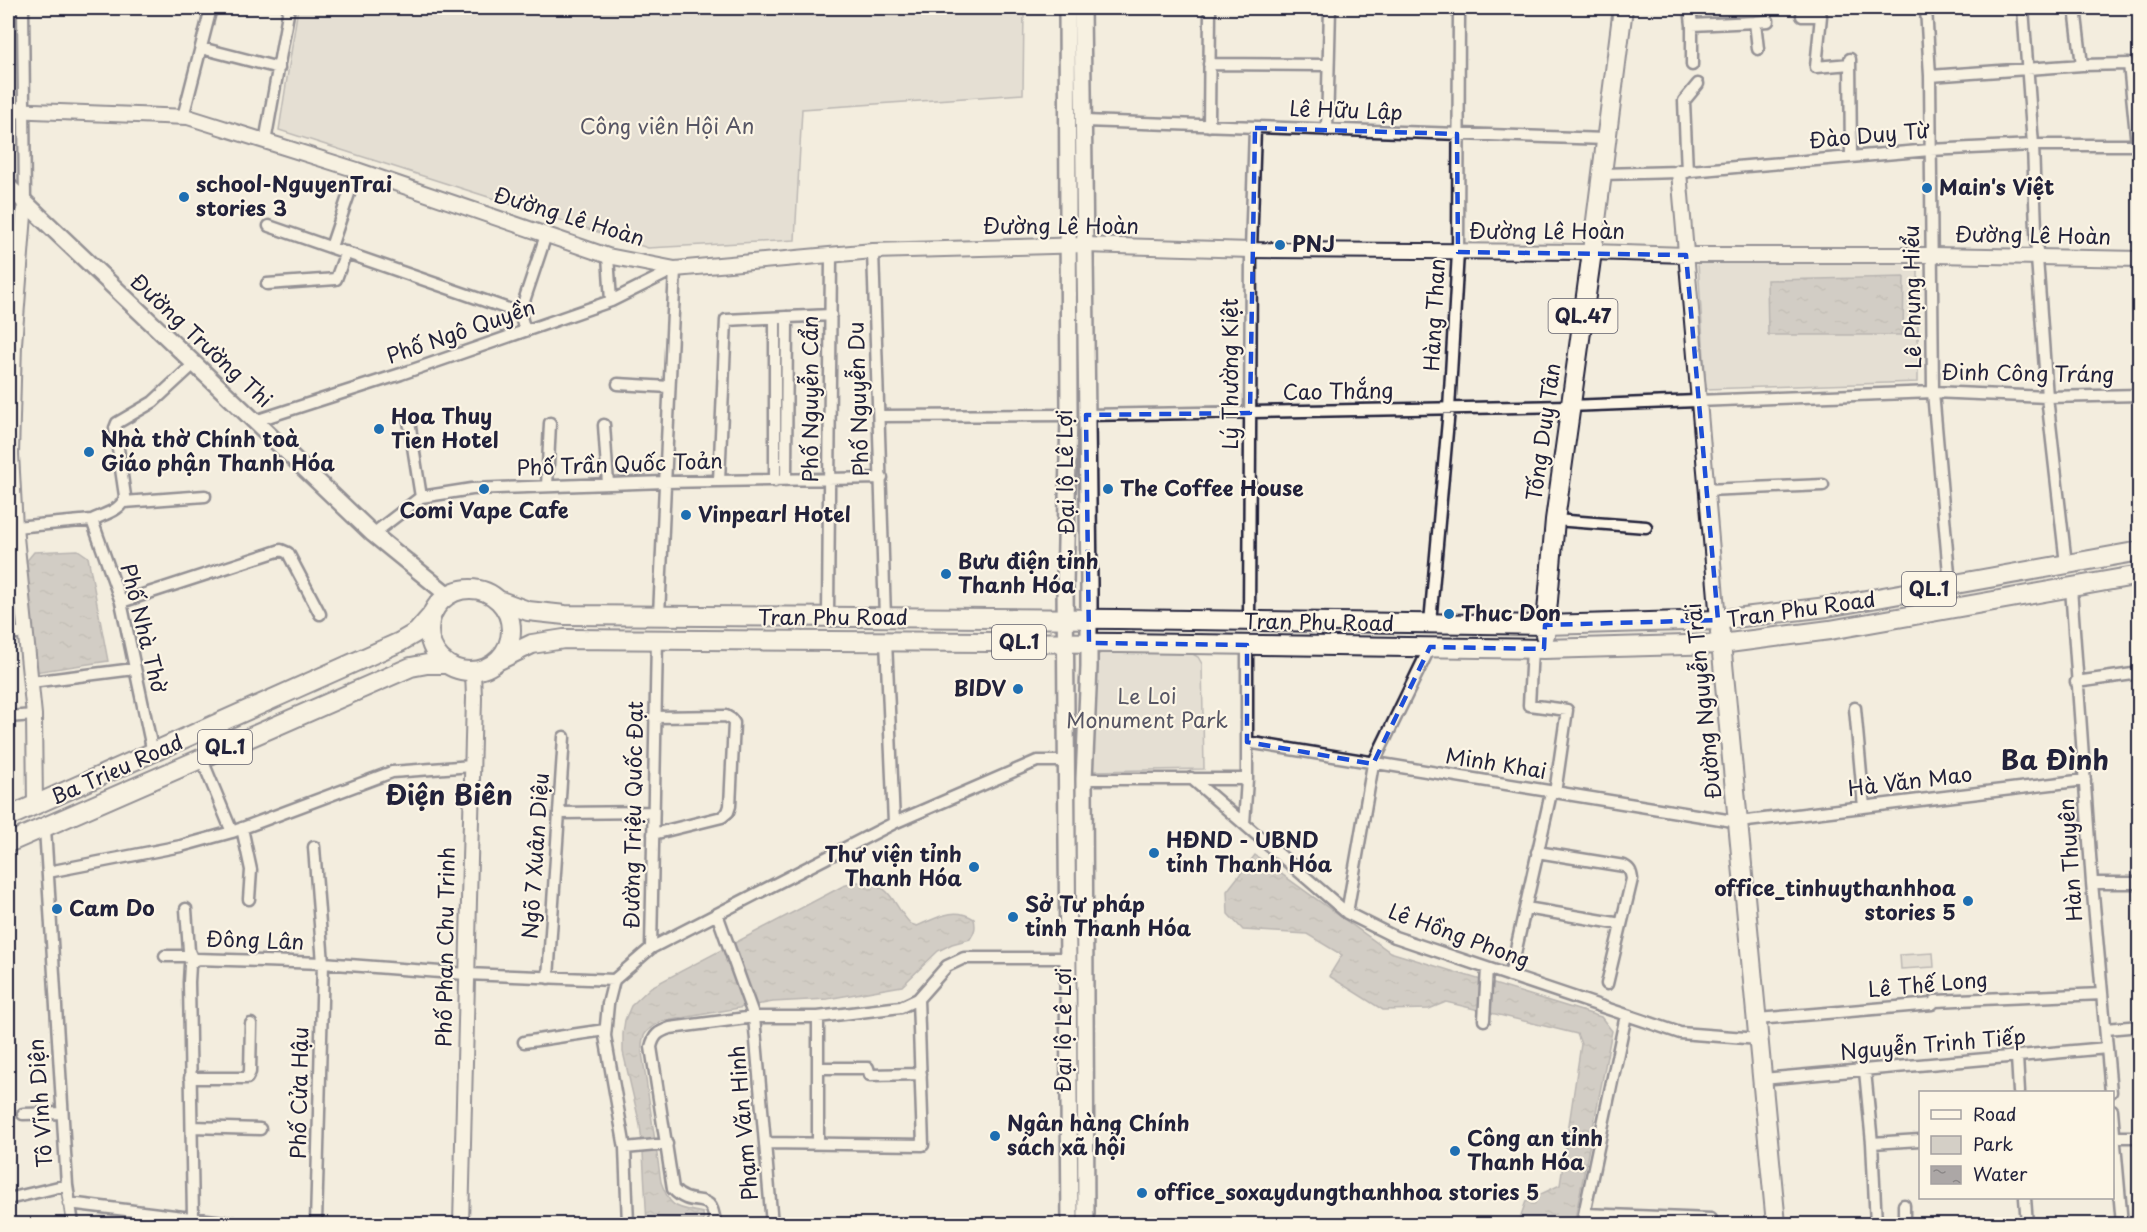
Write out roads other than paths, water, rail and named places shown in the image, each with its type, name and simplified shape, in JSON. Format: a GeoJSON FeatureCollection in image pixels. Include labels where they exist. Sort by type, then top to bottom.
{"type":"FeatureCollection","features":[{"type":"Feature","properties":{"kind":"highway","name":"Tống Duy Tân"},"geometry":{"type":"LineString","coordinates":[[1538,649],[1545,625],[1569,406],[1592,252],[1623,8]]}},
{"type":"Feature","properties":{"kind":"highway","name":"Tran Phu Road"},"geometry":{"type":"LineString","coordinates":[[498,600],[528,611],[565,615],[1545,625],[1719,620],[1827,607],[2139,551]]}},
{"type":"Feature","properties":{"kind":"highway"},"geometry":{"type":"LineString","coordinates":[[2066,564],[2071,588]]}},
{"type":"Feature","properties":{"kind":"highway","name":"Tran Phu Road"},"geometry":{"type":"LineString","coordinates":[[497,661],[532,644],[564,639],[1065,642],[1538,649],[1721,644],[1830,630],[2139,575]]}},
{"type":"Feature","properties":{"kind":"highway"},"geometry":{"type":"LineString","coordinates":[[474,588],[487,592],[498,600],[507,611],[511,631],[506,650],[497,661],[486,668],[473,671],[459,670],[447,664],[437,655],[431,643],[429,629],[431,616],[438,604],[448,595],[474,588]]}},
{"type":"Feature","properties":{"kind":"highway","name":"Ba Trieu Road"},"geometry":{"type":"LineString","coordinates":[[8,817],[400,642],[417,632],[431,616]]}},
{"type":"Feature","properties":{"kind":"highway"},"geometry":{"type":"LineString","coordinates":[[771,640],[772,616]]}},
{"type":"Feature","properties":{"kind":"highway","name":"Đường Nguyễn Trãi"},"geometry":{"type":"LineString","coordinates":[[1719,620],[1776,1224]]}},
{"type":"Feature","properties":{"kind":"highway"},"geometry":{"type":"LineString","coordinates":[[1430,623],[1430,647]]}},
{"type":"Feature","properties":{"kind":"highway","name":"Ba Trieu Road"},"geometry":{"type":"LineString","coordinates":[[8,843],[411,667],[447,664]]}},
{"type":"Feature","properties":{"kind":"highway"},"geometry":{"type":"LineString","coordinates":[[35,805],[45,828]]}},
{"type":"Feature","properties":{"kind":"main road","name":"Đại lộ Lê Lợi"},"geometry":{"type":"LineString","coordinates":[[1067,8],[1086,415],[1089,619],[1084,779],[1086,1224]]}},
{"type":"Feature","properties":{"kind":"main road","name":"Đại lộ Lê Lợi"},"geometry":{"type":"LineString","coordinates":[[1070,1224],[1065,619],[1069,415],[1084,121],[1082,8]]}},
{"type":"Feature","properties":{"kind":"main road","name":"Đường Trường Thi"},"geometry":{"type":"LineString","coordinates":[[8,186],[373,534],[448,595]]}},
{"type":"Feature","properties":{"kind":"main road"},"geometry":{"type":"LineString","coordinates":[[1068,1035],[1085,1035]]}},
{"type":"Feature","properties":{"kind":"street"},"geometry":{"type":"LineString","coordinates":[[22,8],[24,202],[11,344],[11,454],[15,528],[34,715],[35,805]]}},
{"type":"Feature","properties":{"kind":"street"},"geometry":{"type":"LineString","coordinates":[[183,117],[211,8]]}},
{"type":"Feature","properties":{"kind":"street"},"geometry":{"type":"LineString","coordinates":[[266,142],[290,8]]}},
{"type":"Feature","properties":{"kind":"street"},"geometry":{"type":"LineString","coordinates":[[1209,126],[1210,8]]}},
{"type":"Feature","properties":{"kind":"street"},"geometry":{"type":"LineString","coordinates":[[1327,130],[1330,8]]}},
{"type":"Feature","properties":{"kind":"street","name":"Hàng Than"},"geometry":{"type":"LineString","coordinates":[[1430,623],[1449,409],[1458,252],[1459,8]]}},
{"type":"Feature","properties":{"kind":"street"},"geometry":{"type":"LineString","coordinates":[[1690,8],[1692,65]]}},
{"type":"Feature","properties":{"kind":"street"},"geometry":{"type":"LineString","coordinates":[[1803,8],[1802,16],[1821,16],[1816,67],[1850,61],[1851,157]]}},
{"type":"Feature","properties":{"kind":"street","name":"Lê Phụng Hiểu"},"geometry":{"type":"LineString","coordinates":[[1926,8],[1930,76],[1933,392],[1950,585]]}},
{"type":"Feature","properties":{"kind":"street"},"geometry":{"type":"LineString","coordinates":[[2023,8],[2047,397],[2066,564]]}},
{"type":"Feature","properties":{"kind":"street"},"geometry":{"type":"LineString","coordinates":[[2075,8],[2082,65]]}},
{"type":"Feature","properties":{"kind":"street"},"geometry":{"type":"LineString","coordinates":[[1692,25],[1768,21]]}},
{"type":"Feature","properties":{"kind":"street"},"geometry":{"type":"LineString","coordinates":[[1755,22],[1758,49]]}},
{"type":"Feature","properties":{"kind":"street"},"geometry":{"type":"LineString","coordinates":[[201,48],[279,68]]}},
{"type":"Feature","properties":{"kind":"street"},"geometry":{"type":"LineString","coordinates":[[1209,64],[1327,65]]}},
{"type":"Feature","properties":{"kind":"street"},"geometry":{"type":"LineString","coordinates":[[1930,76],[2082,65],[2129,64],[2138,145]]}},
{"type":"Feature","properties":{"kind":"street"},"geometry":{"type":"LineString","coordinates":[[1683,172],[1684,101],[1698,84]]}},
{"type":"Feature","properties":{"kind":"street","name":"Đường Lê Hoàn"},"geometry":{"type":"LineString","coordinates":[[8,110],[183,117],[357,170],[608,256],[675,269],[873,251],[1077,245],[1251,250],[1592,252],[1686,255],[1933,255],[2139,259]]}},
{"type":"Feature","properties":{"kind":"street","name":"Lê Hữu Lập"},"geometry":{"type":"LineString","coordinates":[[1084,121],[1606,139]]}},
{"type":"Feature","properties":{"kind":"street","name":"Lý Thường Kiệt"},"geometry":{"type":"LineString","coordinates":[[1249,621],[1251,250],[1255,128]]}},
{"type":"Feature","properties":{"kind":"street","name":"Đào Duy Từ"},"geometry":{"type":"LineString","coordinates":[[1602,174],[1683,172],[1930,150],[2033,145],[2138,145]]}},
{"type":"Feature","properties":{"kind":"street"},"geometry":{"type":"LineString","coordinates":[[331,247],[357,170]]}},
{"type":"Feature","properties":{"kind":"street","name":"Đường Nguyễn Trãi"},"geometry":{"type":"LineString","coordinates":[[1683,172],[1686,255],[1719,620]]}},
{"type":"Feature","properties":{"kind":"street"},"geometry":{"type":"LineString","coordinates":[[269,226],[520,313]]}},
{"type":"Feature","properties":{"kind":"street"},"geometry":{"type":"LineString","coordinates":[[525,331],[520,313],[546,235]]}},
{"type":"Feature","properties":{"kind":"street","name":"Phố Nguyễn Du"},"geometry":{"type":"LineString","coordinates":[[873,251],[885,617]]}},
{"type":"Feature","properties":{"kind":"street"},"geometry":{"type":"LineString","coordinates":[[267,284],[336,279],[346,252]]}},
{"type":"Feature","properties":{"kind":"street","name":"Phố Nguyễn Cẩn"},"geometry":{"type":"LineString","coordinates":[[828,616],[831,255]]}},
{"type":"Feature","properties":{"kind":"street"},"geometry":{"type":"LineString","coordinates":[[608,256],[611,301]]}},
{"type":"Feature","properties":{"kind":"street"},"geometry":{"type":"LineString","coordinates":[[659,615],[675,269]]}},
{"type":"Feature","properties":{"kind":"street","name":"Phố Ngô Quyền"},"geometry":{"type":"LineString","coordinates":[[255,421],[401,374],[611,301],[675,269]]}},
{"type":"Feature","properties":{"kind":"street"},"geometry":{"type":"LineString","coordinates":[[719,481],[726,320],[831,315]]}},
{"type":"Feature","properties":{"kind":"street"},"geometry":{"type":"LineString","coordinates":[[781,480],[786,317]]}},
{"type":"Feature","properties":{"kind":"street"},"geometry":{"type":"LineString","coordinates":[[775,318],[781,480]]}},
{"type":"Feature","properties":{"kind":"street"},"geometry":{"type":"LineString","coordinates":[[15,528],[92,520],[120,507],[125,496],[115,428],[117,423],[153,402],[195,364]]}},
{"type":"Feature","properties":{"kind":"street"},"geometry":{"type":"LineString","coordinates":[[618,384],[669,387]]}},
{"type":"Feature","properties":{"kind":"street","name":"Đinh Công Tráng"},"geometry":{"type":"LineString","coordinates":[[1700,402],[1933,392],[2047,397],[2139,395]]}},
{"type":"Feature","properties":{"kind":"street","name":"Cao Thắng"},"geometry":{"type":"LineString","coordinates":[[1086,415],[1700,402]]}},
{"type":"Feature","properties":{"kind":"street"},"geometry":{"type":"LineString","coordinates":[[880,416],[1069,415]]}},
{"type":"Feature","properties":{"kind":"street"},"geometry":{"type":"LineString","coordinates":[[409,421],[421,497]]}},
{"type":"Feature","properties":{"kind":"street"},"geometry":{"type":"LineString","coordinates":[[547,486],[550,423]]}},
{"type":"Feature","properties":{"kind":"street"},"geometry":{"type":"LineString","coordinates":[[604,425],[608,484]]}},
{"type":"Feature","properties":{"kind":"street","name":"Phố Trần Quốc Toản"},"geometry":{"type":"LineString","coordinates":[[373,534],[421,497],[472,489],[664,482],[882,478]]}},
{"type":"Feature","properties":{"kind":"street"},"geometry":{"type":"LineString","coordinates":[[1706,490],[1823,484]]}},
{"type":"Feature","properties":{"kind":"street"},"geometry":{"type":"LineString","coordinates":[[124,502],[205,496]]}},
{"type":"Feature","properties":{"kind":"street","name":"Phố Nhà Thờ"},"geometry":{"type":"LineString","coordinates":[[92,520],[122,602],[153,753]]}},
{"type":"Feature","properties":{"kind":"street"},"geometry":{"type":"LineString","coordinates":[[1555,520],[1646,527]]}},
{"type":"Feature","properties":{"kind":"street"},"geometry":{"type":"LineString","coordinates":[[122,602],[281,550],[288,554],[320,614]]}},
{"type":"Feature","properties":{"kind":"street","name":"Hàn Thuyên"},"geometry":{"type":"LineString","coordinates":[[2071,588],[2076,682],[2111,1091]]}},
{"type":"Feature","properties":{"kind":"street"},"geometry":{"type":"LineString","coordinates":[[8,633],[25,633]]}},
{"type":"Feature","properties":{"kind":"street","name":"Đường Triệu Quốc Đạt"},"geometry":{"type":"LineString","coordinates":[[614,980],[651,948],[657,639]]}},
{"type":"Feature","properties":{"kind":"street"},"geometry":{"type":"LineString","coordinates":[[886,641],[894,823]]}},
{"type":"Feature","properties":{"kind":"street"},"geometry":{"type":"LineString","coordinates":[[1244,824],[1247,779],[1247,645]]}},
{"type":"Feature","properties":{"kind":"street"},"geometry":{"type":"LineString","coordinates":[[1347,913],[1373,764],[1430,647]]}},
{"type":"Feature","properties":{"kind":"street"},"geometry":{"type":"LineString","coordinates":[[1510,976],[1553,793],[1567,710],[1529,705],[1538,649]]}},
{"type":"Feature","properties":{"kind":"street"},"geometry":{"type":"LineString","coordinates":[[31,682],[134,669]]}},
{"type":"Feature","properties":{"kind":"street","name":"Phố Phan Chu Trinh"},"geometry":{"type":"LineString","coordinates":[[461,1224],[473,671]]}},
{"type":"Feature","properties":{"kind":"street"},"geometry":{"type":"LineString","coordinates":[[2076,682],[2139,674]]}},
{"type":"Feature","properties":{"kind":"street"},"geometry":{"type":"LineString","coordinates":[[1855,708],[1864,807]]}},
{"type":"Feature","properties":{"kind":"street"},"geometry":{"type":"LineString","coordinates":[[8,717],[34,715]]}},
{"type":"Feature","properties":{"kind":"street"},"geometry":{"type":"LineString","coordinates":[[653,834],[722,817],[728,812],[734,723],[726,717],[654,717]]}},
{"type":"Feature","properties":{"kind":"street","name":"Ngõ 7 Xuân Diệu"},"geometry":{"type":"LineString","coordinates":[[548,978],[564,737]]}},
{"type":"Feature","properties":{"kind":"street","name":"Minh Khai"},"geometry":{"type":"LineString","coordinates":[[1247,742],[1739,822]]}},
{"type":"Feature","properties":{"kind":"street"},"geometry":{"type":"LineString","coordinates":[[201,757],[237,830],[251,870],[249,899]]}},
{"type":"Feature","properties":{"kind":"street"},"geometry":{"type":"LineString","coordinates":[[651,948],[894,823],[1037,761],[1066,761]]}},
{"type":"Feature","properties":{"kind":"street"},"geometry":{"type":"LineString","coordinates":[[48,872],[181,846],[237,830],[392,772],[472,766]]}},
{"type":"Feature","properties":{"kind":"street","name":"Lê Hồng Phong"},"geometry":{"type":"LineString","coordinates":[[1191,778],[1347,913],[1395,937],[1680,1033],[1759,1039]]}},
{"type":"Feature","properties":{"kind":"street"},"geometry":{"type":"LineString","coordinates":[[1084,779],[1247,779]]}},
{"type":"Feature","properties":{"kind":"street","name":"Hà Văn Mao"},"geometry":{"type":"LineString","coordinates":[[1739,822],[2085,780]]}},
{"type":"Feature","properties":{"kind":"street"},"geometry":{"type":"LineString","coordinates":[[559,813],[653,812]]}},
{"type":"Feature","properties":{"kind":"street","name":"Tô Vĩnh Diện"},"geometry":{"type":"LineString","coordinates":[[45,828],[67,1185],[73,1224]]}},
{"type":"Feature","properties":{"kind":"street","name":"Phố Cửa Hậu"},"geometry":{"type":"LineString","coordinates":[[314,847],[323,963],[316,1224]]}},
{"type":"Feature","properties":{"kind":"street"},"geometry":{"type":"LineString","coordinates":[[1538,852],[1629,869],[1632,879],[1607,984]]}},
{"type":"Feature","properties":{"kind":"street"},"geometry":{"type":"LineString","coordinates":[[2092,883],[2139,883]]}},
{"type":"Feature","properties":{"kind":"street"},"geometry":{"type":"LineString","coordinates":[[1526,908],[1621,924]]}},
{"type":"Feature","properties":{"kind":"street"},"geometry":{"type":"LineString","coordinates":[[186,909],[189,951],[193,960]]}},
{"type":"Feature","properties":{"kind":"street","name":"Phạm Văn Hinh"},"geometry":{"type":"LineString","coordinates":[[717,914],[754,1017],[772,1224]]}},
{"type":"Feature","properties":{"kind":"street"},"geometry":{"type":"LineString","coordinates":[[165,956],[186,956],[193,960]]}},
{"type":"Feature","properties":{"kind":"street"},"geometry":{"type":"LineString","coordinates":[[715,1224],[711,1205],[703,1201],[688,1200],[673,1189],[651,1047],[653,1038],[659,1032],[670,1028],[754,1017],[818,1017],[901,1007],[918,999],[947,966],[964,958],[1068,958]]}},
{"type":"Feature","properties":{"kind":"street","name":"Đông Lân"},"geometry":{"type":"LineString","coordinates":[[193,1218],[189,982],[190,965],[193,960],[323,963],[466,974],[614,980]]}},
{"type":"Feature","properties":{"kind":"street"},"geometry":{"type":"LineString","coordinates":[[1484,1020],[1487,968]]}},
{"type":"Feature","properties":{"kind":"street"},"geometry":{"type":"LineString","coordinates":[[614,980],[605,1030],[630,1148],[628,1224]]}},
{"type":"Feature","properties":{"kind":"street","name":"Lê Thế Long"},"geometry":{"type":"LineString","coordinates":[[1757,1019],[1932,1004],[1935,1001],[2102,994]]}},
{"type":"Feature","properties":{"kind":"street"},"geometry":{"type":"LineString","coordinates":[[766,1143],[923,1144],[918,999]]}},
{"type":"Feature","properties":{"kind":"street"},"geometry":{"type":"LineString","coordinates":[[1626,1015],[1583,1219],[1711,1219]]}},
{"type":"Feature","properties":{"kind":"street"},"geometry":{"type":"LineString","coordinates":[[818,1017],[818,1144]]}},
{"type":"Feature","properties":{"kind":"street"},"geometry":{"type":"LineString","coordinates":[[190,1078],[247,1078],[250,1072],[251,1024]]}},
{"type":"Feature","properties":{"kind":"street"},"geometry":{"type":"LineString","coordinates":[[2106,1029],[2139,1026]]}},
{"type":"Feature","properties":{"kind":"street"},"geometry":{"type":"LineString","coordinates":[[524,1042],[605,1030]]}},
{"type":"Feature","properties":{"kind":"street","name":"Nguyễn Trinh Tiếp"},"geometry":{"type":"LineString","coordinates":[[1763,1079],[2107,1048]]}},
{"type":"Feature","properties":{"kind":"street"},"geometry":{"type":"LineString","coordinates":[[2017,1057],[2019,1091]]}},
{"type":"Feature","properties":{"kind":"street"},"geometry":{"type":"LineString","coordinates":[[818,1068],[868,1068],[870,1075],[921,1074]]}},
{"type":"Feature","properties":{"kind":"street"},"geometry":{"type":"LineString","coordinates":[[1865,1071],[1872,1143],[1876,1224]]}},
{"type":"Feature","properties":{"kind":"street"},"geometry":{"type":"LineString","coordinates":[[23,1114],[62,1113]]}},
{"type":"Feature","properties":{"kind":"street"},"geometry":{"type":"LineString","coordinates":[[192,1127],[260,1129]]}},
{"type":"Feature","properties":{"kind":"street"},"geometry":{"type":"LineString","coordinates":[[2114,1128],[2115,1175],[2122,1224]]}},
{"type":"Feature","properties":{"kind":"street"},"geometry":{"type":"LineString","coordinates":[[2115,1137],[2139,1137]]}},
{"type":"Feature","properties":{"kind":"street"},"geometry":{"type":"LineString","coordinates":[[1872,1143],[1919,1140]]}},
{"type":"Feature","properties":{"kind":"street"},"geometry":{"type":"LineString","coordinates":[[630,1148],[667,1144]]}},
{"type":"Feature","properties":{"kind":"street"},"geometry":{"type":"LineString","coordinates":[[8,1200],[67,1185]]}},
{"type":"Feature","properties":{"kind":"street"},"geometry":{"type":"LineString","coordinates":[[2025,1199],[2027,1224]]}},
{"type":"Feature","properties":{"kind":"street"},"geometry":{"type":"LineString","coordinates":[[69,1203],[240,1224]]}},
{"type":"Feature","properties":{"kind":"street"},"geometry":{"type":"LineString","coordinates":[[1904,1205],[1904,1224]]}},
{"type":"Feature","properties":{"kind":"water"},"geometry":{"type":"Polygon","coordinates":[[[1904,277],[1903,335],[1768,335],[1767,280],[1904,277]]]}},
{"type":"Feature","properties":{"kind":"water"},"geometry":{"type":"Polygon","coordinates":[[[78,550],[88,557],[108,661],[35,672],[25,563],[34,552],[78,550]]]}},
{"type":"Feature","properties":{"kind":"water"},"geometry":{"type":"Polygon","coordinates":[[[1255,855],[1390,952],[1601,1017],[1612,1031],[1574,1224],[1518,1224],[1526,1201],[1560,1185],[1581,1044],[1577,1034],[1446,1002],[1429,1009],[1383,1010],[1329,976],[1342,955],[1307,934],[1243,930],[1228,914],[1227,891],[1255,855]]]}},
{"type":"Feature","properties":{"kind":"water"},"geometry":{"type":"Polygon","coordinates":[[[857,882],[870,883],[885,890],[911,924],[917,926],[939,917],[959,913],[974,919],[973,934],[970,939],[938,951],[902,986],[827,999],[773,1002],[660,1022],[647,1031],[642,1041],[642,1052],[661,1182],[672,1203],[680,1208],[703,1213],[704,1224],[647,1224],[640,1125],[623,1052],[625,1020],[631,1006],[651,987],[843,886],[857,882]]]}},
{"type":"Feature","properties":{"kind":"place","name":"Main's Việt"},"geometry":{"type":"Point","coordinates":[1927,188]}},
{"type":"Feature","properties":{"kind":"place","name":"school-NguyenTrai stories 3"},"geometry":{"type":"Point","coordinates":[184,197]}},
{"type":"Feature","properties":{"kind":"place","name":"PNJ"},"geometry":{"type":"Point","coordinates":[1280,245]}},
{"type":"Feature","properties":{"kind":"place","name":"Hoa Thuy Tien Hotel"},"geometry":{"type":"Point","coordinates":[379,429]}},
{"type":"Feature","properties":{"kind":"place","name":"Nhà thờ Chính toà Giáo phận Thanh Hóa"},"geometry":{"type":"Point","coordinates":[89,452]}},
{"type":"Feature","properties":{"kind":"place","name":"Comi Vape Cafe"},"geometry":{"type":"Point","coordinates":[484,489]}},
{"type":"Feature","properties":{"kind":"place","name":"The Coffee House"},"geometry":{"type":"Point","coordinates":[1108,489]}},
{"type":"Feature","properties":{"kind":"place","name":"Vinpearl Hotel"},"geometry":{"type":"Point","coordinates":[686,515]}},
{"type":"Feature","properties":{"kind":"place","name":"Bưu điện tỉnh Thanh Hóa"},"geometry":{"type":"Point","coordinates":[946,574]}},
{"type":"Feature","properties":{"kind":"place","name":"Thuc Don"},"geometry":{"type":"Point","coordinates":[1449,614]}},
{"type":"Feature","properties":{"kind":"place","name":"BIDV"},"geometry":{"type":"Point","coordinates":[1018,689]}},
{"type":"Feature","properties":{"kind":"place","name":"HĐND - UBND tỉnh Thanh Hóa"},"geometry":{"type":"Point","coordinates":[1154,853]}},
{"type":"Feature","properties":{"kind":"place","name":"Thư viện tỉnh Thanh Hóa"},"geometry":{"type":"Point","coordinates":[974,867]}},
{"type":"Feature","properties":{"kind":"place","name":"office_tinhuythanhhoa stories 5"},"geometry":{"type":"Point","coordinates":[1968,901]}},
{"type":"Feature","properties":{"kind":"place","name":"Cam Do"},"geometry":{"type":"Point","coordinates":[57,909]}},
{"type":"Feature","properties":{"kind":"place","name":"Sở Tư pháp tỉnh Thanh Hóa"},"geometry":{"type":"Point","coordinates":[1013,917]}},
{"type":"Feature","properties":{"kind":"place","name":"Ngân hàng Chính sách xã hội"},"geometry":{"type":"Point","coordinates":[995,1136]}},
{"type":"Feature","properties":{"kind":"place","name":"Công an tỉnh Thanh Hóa"},"geometry":{"type":"Point","coordinates":[1455,1151]}},
{"type":"Feature","properties":{"kind":"place","name":"office_soxaydungthanhhoa stories 5"},"geometry":{"type":"Point","coordinates":[1142,1193]}},
{"type":"Feature","properties":{"kind":"district","name":"Ba Đình"},"geometry":{"type":"Point","coordinates":[2055,761]}},
{"type":"Feature","properties":{"kind":"district","name":"Điện Biên"},"geometry":{"type":"Point","coordinates":[449,796]}},
{"type":"Feature","properties":{"kind":"park label","name":"Công viên Hội An"},"geometry":{"type":"Point","coordinates":[667,127]}},
{"type":"Feature","properties":{"kind":"park label","name":"Le Loi Monument Park"},"geometry":{"type":"Point","coordinates":[1147,709]}}]}
